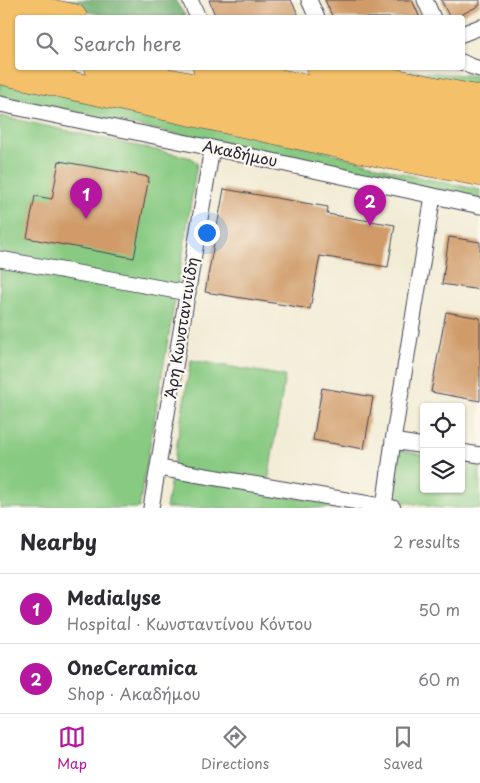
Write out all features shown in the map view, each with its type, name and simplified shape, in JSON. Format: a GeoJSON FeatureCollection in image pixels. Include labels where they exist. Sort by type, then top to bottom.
{"type":"FeatureCollection","features":[{"type":"Feature","properties":{"kind":"highway"},"geometry":{"type":"LineString","coordinates":[[0,2],[59,15]]}},
{"type":"Feature","properties":{"kind":"highway"},"geometry":{"type":"LineString","coordinates":[[0,24],[15,27]]}},
{"type":"Feature","properties":{"kind":"highway"},"geometry":{"type":"LineString","coordinates":[[0,47],[15,50]]}},
{"type":"Feature","properties":{"kind":"highway"},"geometry":{"type":"LineString","coordinates":[[0,70],[390,155],[480,172]]}},
{"type":"Feature","properties":{"kind":"highway"},"geometry":{"type":"LineString","coordinates":[[109,70],[480,148]]}},
{"type":"Feature","properties":{"kind":"highway"},"geometry":{"type":"LineString","coordinates":[[217,70],[480,125]]}},
{"type":"Feature","properties":{"kind":"highway"},"geometry":{"type":"LineString","coordinates":[[330,70],[480,100]]}},
{"type":"Feature","properties":{"kind":"street"},"geometry":{"type":"LineString","coordinates":[[190,0],[198,15]]}},
{"type":"Feature","properties":{"kind":"street"},"geometry":{"type":"LineString","coordinates":[[309,0],[316,15]]}},
{"type":"Feature","properties":{"kind":"street"},"geometry":{"type":"LineString","coordinates":[[425,0],[432,15]]}},
{"type":"Feature","properties":{"kind":"street"},"geometry":{"type":"LineString","coordinates":[[465,33],[480,27]]}},
{"type":"Feature","properties":{"kind":"street"},"geometry":{"type":"LineString","coordinates":[[465,64],[480,69]]}},
{"type":"Feature","properties":{"kind":"street","name":"Ακαδήμου"},"geometry":{"type":"LineString","coordinates":[[0,104],[480,206]]}},
{"type":"Feature","properties":{"kind":"street","name":"Άρη Κωνσταντινίδη"},"geometry":{"type":"LineString","coordinates":[[151,508],[212,148]]}},
{"type":"Feature","properties":{"kind":"street"},"geometry":{"type":"LineString","coordinates":[[159,468],[389,507],[393,441],[433,196]]}},
{"type":"Feature","properties":{"kind":"street"},"geometry":{"type":"LineString","coordinates":[[0,259],[188,293]]}},
{"type":"Feature","properties":{"kind":"street"},"geometry":{"type":"LineString","coordinates":[[393,441],[420,445]]}},
{"type":"Feature","properties":{"kind":"street"},"geometry":{"type":"LineString","coordinates":[[465,453],[480,455]]}},
{"type":"Feature","properties":{"kind":"green space"},"geometry":{"type":"Polygon","coordinates":[[[28,0],[175,0],[185,15],[104,15],[28,0]]]}},
{"type":"Feature","properties":{"kind":"green space"},"geometry":{"type":"Polygon","coordinates":[[[411,71],[480,76],[480,88],[409,73],[411,71]]]}},
{"type":"Feature","properties":{"kind":"green space"},"geometry":{"type":"Polygon","coordinates":[[[0,77],[329,152],[412,176],[480,190],[480,200],[0,96],[0,77]]]}},
{"type":"Feature","properties":{"kind":"green space"},"geometry":{"type":"Polygon","coordinates":[[[0,116],[192,158],[197,163],[139,508],[0,508],[0,116]]]}},
{"type":"Feature","properties":{"kind":"green space"},"geometry":{"type":"Polygon","coordinates":[[[191,360],[285,376],[269,475],[268,494],[360,508],[166,508],[191,360]]]}},
{"type":"Feature","properties":{"kind":"green space"},"geometry":{"type":"Polygon","coordinates":[[[393,449],[420,454],[420,493],[465,493],[465,463],[480,465],[480,508],[439,508],[387,499],[393,449]]]}},
{"type":"Feature","properties":{"kind":"building"},"geometry":{"type":"Polygon","coordinates":[[[209,0],[291,0],[298,15],[215,15],[209,0]]]}},
{"type":"Feature","properties":{"kind":"building"},"geometry":{"type":"Polygon","coordinates":[[[325,0],[412,0],[419,15],[332,15],[325,0]]]}},
{"type":"Feature","properties":{"kind":"building"},"geometry":{"type":"Polygon","coordinates":[[[441,0],[480,0],[480,5],[461,15],[448,15],[441,0]]]}},
{"type":"Feature","properties":{"kind":"building"},"geometry":{"type":"Polygon","coordinates":[[[59,161],[149,177],[134,258],[27,238],[35,196],[52,199],[59,161]]]}},
{"type":"Feature","properties":{"kind":"building"},"geometry":{"type":"Polygon","coordinates":[[[224,189],[328,207],[327,214],[395,225],[388,267],[320,256],[310,309],[205,292],[224,189]]]}},
{"type":"Feature","properties":{"kind":"building"},"geometry":{"type":"Polygon","coordinates":[[[449,237],[480,242],[480,290],[442,284],[449,237]]]}},
{"type":"Feature","properties":{"kind":"building"},"geometry":{"type":"Polygon","coordinates":[[[446,312],[480,318],[480,401],[431,392],[446,312]]]}},
{"type":"Feature","properties":{"kind":"building"},"geometry":{"type":"Polygon","coordinates":[[[322,388],[373,397],[364,449],[313,440],[322,388]]]}},
{"type":"Feature","properties":{"kind":"place","name":"Medialyse"},"geometry":{"type":"Point","coordinates":[86,219]}},
{"type":"Feature","properties":{"kind":"place","name":"OneCeramica"},"geometry":{"type":"Point","coordinates":[370,226]}}]}
